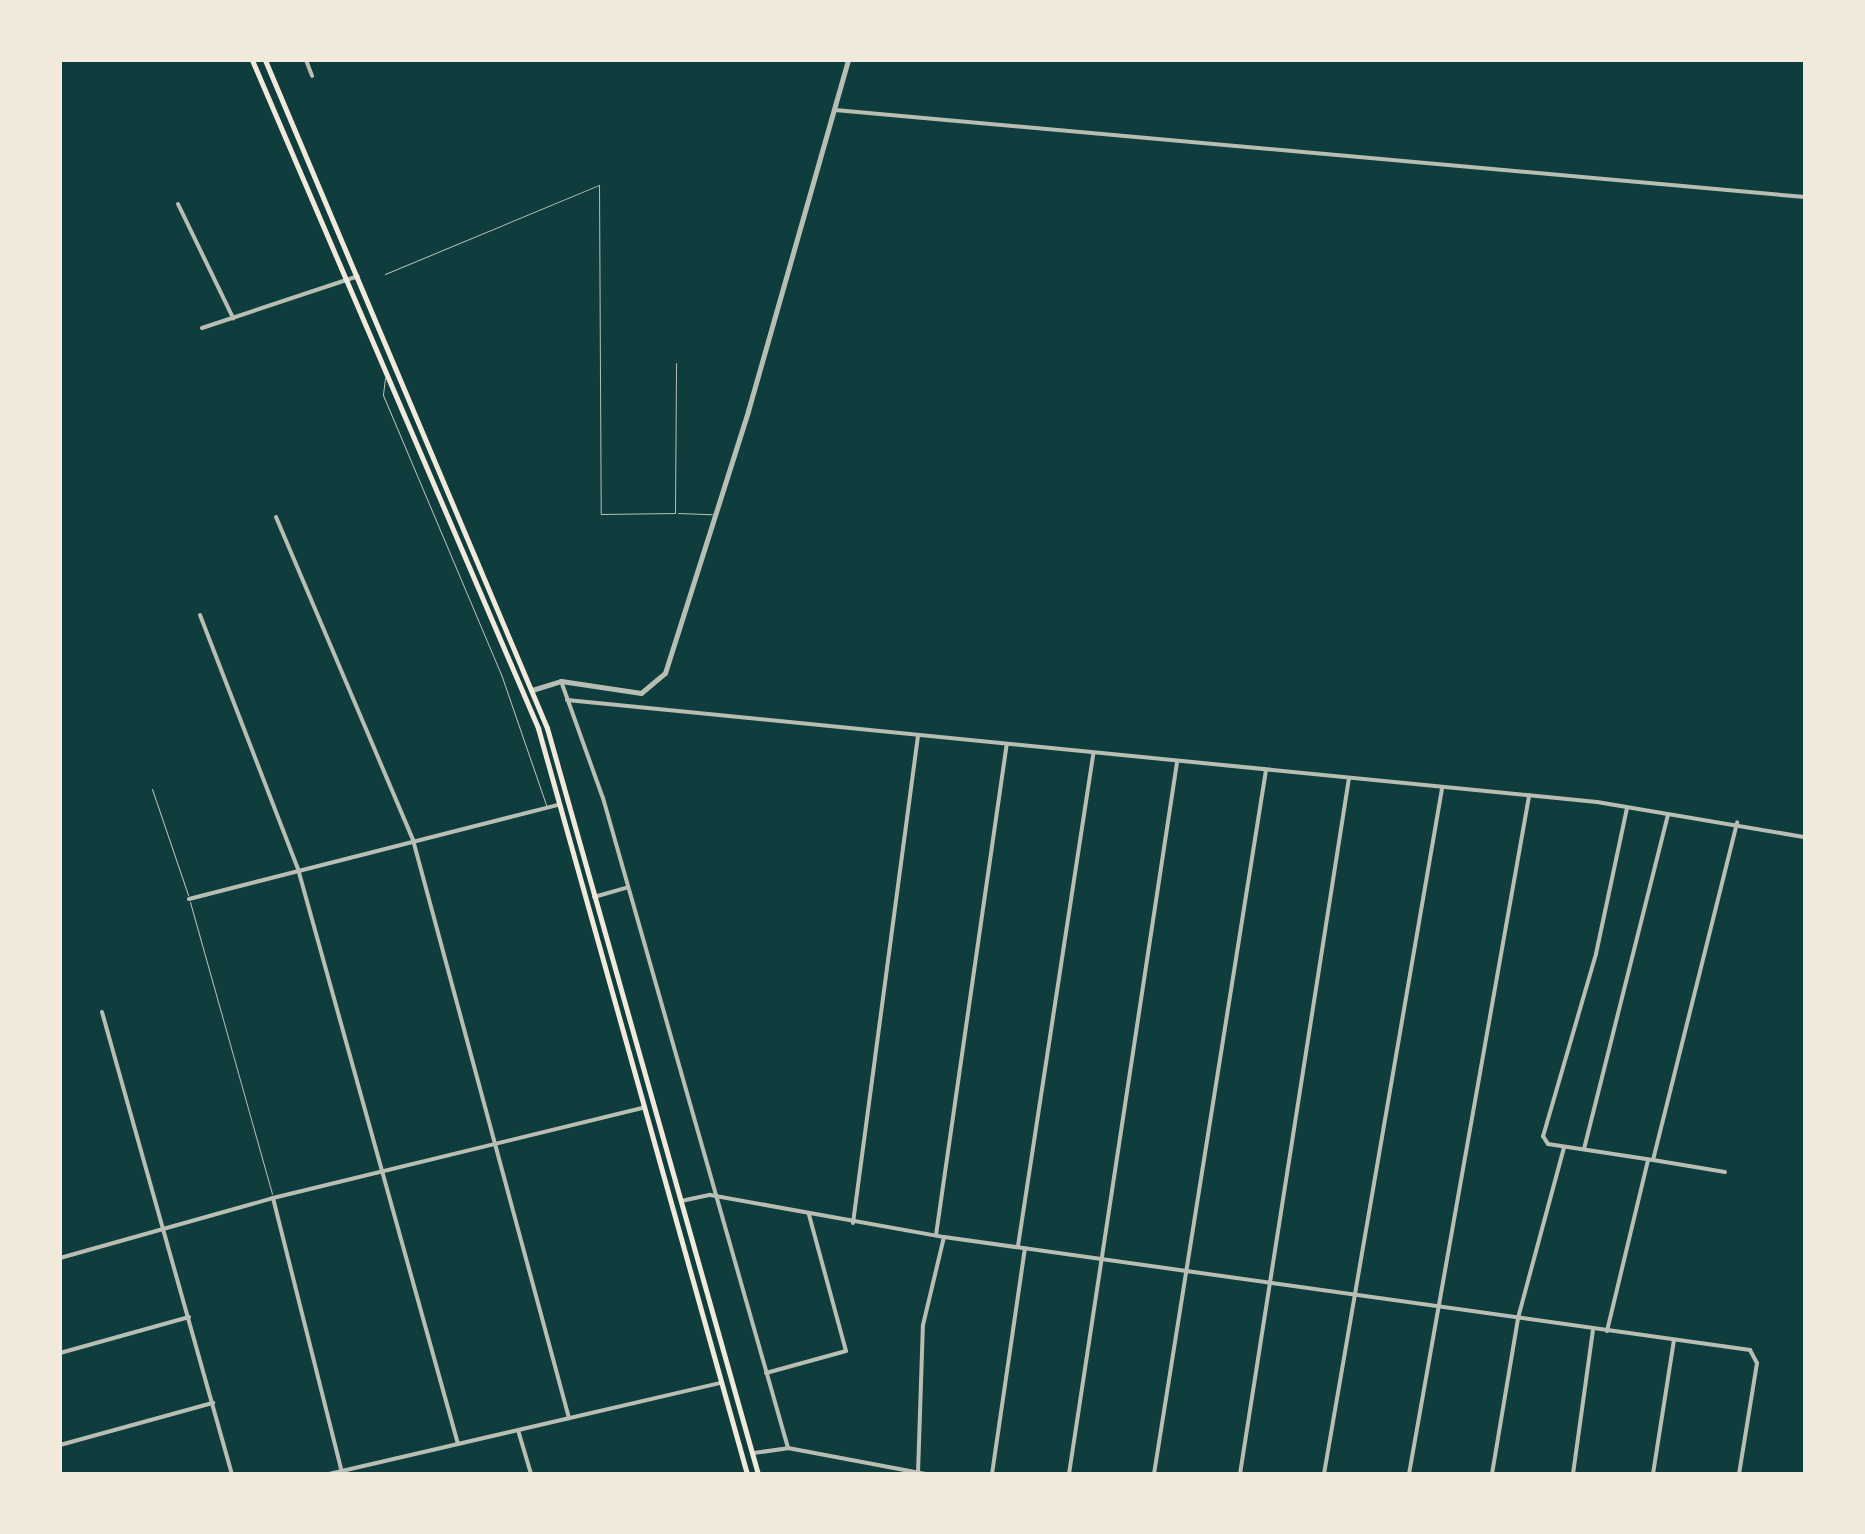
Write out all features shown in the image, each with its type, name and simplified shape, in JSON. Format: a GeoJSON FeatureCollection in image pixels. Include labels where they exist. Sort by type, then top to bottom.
{"type":"FeatureCollection","features":[{"type":"Feature","properties":{"kind":"main road"},"geometry":{"type":"LineString","coordinates":[[252,60],[538,728],[746,1474]]}},
{"type":"Feature","properties":{"kind":"main road"},"geometry":{"type":"LineString","coordinates":[[265,60],[532,690],[758,1474]]}},
{"type":"Feature","properties":{"kind":"street"},"geometry":{"type":"LineString","coordinates":[[306,60],[312,76]]}},
{"type":"Feature","properties":{"kind":"street"},"geometry":{"type":"LineString","coordinates":[[532,690],[561,682],[641,693],[660,683],[715,514],[848,60]]}},
{"type":"Feature","properties":{"kind":"street"},"geometry":{"type":"LineString","coordinates":[[835,110],[1805,197]]}},
{"type":"Feature","properties":{"kind":"street"},"geometry":{"type":"LineString","coordinates":[[178,204],[233,318]]}},
{"type":"Feature","properties":{"kind":"street"},"geometry":{"type":"LineString","coordinates":[[202,328],[358,276]]}},
{"type":"Feature","properties":{"kind":"street"},"geometry":{"type":"LineString","coordinates":[[276,517],[413,840],[569,1418]]}},
{"type":"Feature","properties":{"kind":"street"},"geometry":{"type":"LineString","coordinates":[[200,615],[298,868],[386,1170],[458,1444]]}},
{"type":"Feature","properties":{"kind":"street"},"geometry":{"type":"LineString","coordinates":[[561,682],[629,887],[788,1448]]}},
{"type":"Feature","properties":{"kind":"street"},"geometry":{"type":"LineString","coordinates":[[568,700],[1529,796],[1738,822],[1805,837]]}},
{"type":"Feature","properties":{"kind":"street"},"geometry":{"type":"LineString","coordinates":[[853,1222],[918,736]]}},
{"type":"Feature","properties":{"kind":"street"},"geometry":{"type":"LineString","coordinates":[[936,1236],[1008,745]]}},
{"type":"Feature","properties":{"kind":"street"},"geometry":{"type":"LineString","coordinates":[[1018,1246],[1094,754]]}},
{"type":"Feature","properties":{"kind":"street"},"geometry":{"type":"LineString","coordinates":[[1068,1474],[1176,762]]}},
{"type":"Feature","properties":{"kind":"street"},"geometry":{"type":"LineString","coordinates":[[1154,1474],[1266,770]]}},
{"type":"Feature","properties":{"kind":"street"},"geometry":{"type":"LineString","coordinates":[[1240,1474],[1350,778]]}},
{"type":"Feature","properties":{"kind":"street"},"geometry":{"type":"LineString","coordinates":[[1324,1474],[1351,1295],[1443,787]]}},
{"type":"Feature","properties":{"kind":"street"},"geometry":{"type":"LineString","coordinates":[[1409,1474],[1435,1306],[1529,796]]}},
{"type":"Feature","properties":{"kind":"street"},"geometry":{"type":"LineString","coordinates":[[189,899],[298,868],[558,805]]}},
{"type":"Feature","properties":{"kind":"street"},"geometry":{"type":"LineString","coordinates":[[1627,808],[1596,954],[1543,1133],[1548,1144],[1725,1172]]}},
{"type":"Feature","properties":{"kind":"street"},"geometry":{"type":"LineString","coordinates":[[1584,1149],[1668,814]]}},
{"type":"Feature","properties":{"kind":"street"},"geometry":{"type":"LineString","coordinates":[[1607,1330],[1738,822]]}},
{"type":"Feature","properties":{"kind":"street"},"geometry":{"type":"LineString","coordinates":[[594,896],[629,887]]}},
{"type":"Feature","properties":{"kind":"street"},"geometry":{"type":"LineString","coordinates":[[102,1012],[232,1474]]}},
{"type":"Feature","properties":{"kind":"street"},"geometry":{"type":"LineString","coordinates":[[60,1258],[273,1198],[643,1108]]}},
{"type":"Feature","properties":{"kind":"street"},"geometry":{"type":"LineString","coordinates":[[1492,1474],[1518,1318],[1564,1147]]}},
{"type":"Feature","properties":{"kind":"street"},"geometry":{"type":"LineString","coordinates":[[681,1200],[717,1196],[936,1236],[1607,1330],[1756,1356],[1739,1474]]}},
{"type":"Feature","properties":{"kind":"street"},"geometry":{"type":"LineString","coordinates":[[273,1198],[342,1471]]}},
{"type":"Feature","properties":{"kind":"street"},"geometry":{"type":"LineString","coordinates":[[766,1373],[846,1351],[809,1214]]}},
{"type":"Feature","properties":{"kind":"street"},"geometry":{"type":"LineString","coordinates":[[918,1473],[923,1326],[944,1236]]}},
{"type":"Feature","properties":{"kind":"street"},"geometry":{"type":"LineString","coordinates":[[992,1474],[1026,1248]]}},
{"type":"Feature","properties":{"kind":"street"},"geometry":{"type":"LineString","coordinates":[[60,1353],[188,1316]]}},
{"type":"Feature","properties":{"kind":"street"},"geometry":{"type":"LineString","coordinates":[[1573,1474],[1593,1329]]}},
{"type":"Feature","properties":{"kind":"street"},"geometry":{"type":"LineString","coordinates":[[1653,1474],[1674,1340]]}},
{"type":"Feature","properties":{"kind":"street"},"geometry":{"type":"LineString","coordinates":[[329,1474],[355,1471],[720,1382]]}},
{"type":"Feature","properties":{"kind":"street"},"geometry":{"type":"LineString","coordinates":[[60,1444],[213,1403]]}},
{"type":"Feature","properties":{"kind":"street"},"geometry":{"type":"LineString","coordinates":[[518,1430],[532,1474]]}},
{"type":"Feature","properties":{"kind":"street"},"geometry":{"type":"LineString","coordinates":[[752,1454],[788,1448],[926,1474]]}},
{"type":"Feature","properties":{"kind":"lane"},"geometry":{"type":"LineString","coordinates":[[385,274],[599,185],[602,514],[715,514]]}},
{"type":"Feature","properties":{"kind":"lane"},"geometry":{"type":"LineString","coordinates":[[675,513],[676,363]]}},
{"type":"Feature","properties":{"kind":"lane"},"geometry":{"type":"LineString","coordinates":[[387,371],[383,395],[501,674],[546,808]]}},
{"type":"Feature","properties":{"kind":"lane"},"geometry":{"type":"LineString","coordinates":[[152,790],[189,899],[273,1198]]}}]}
